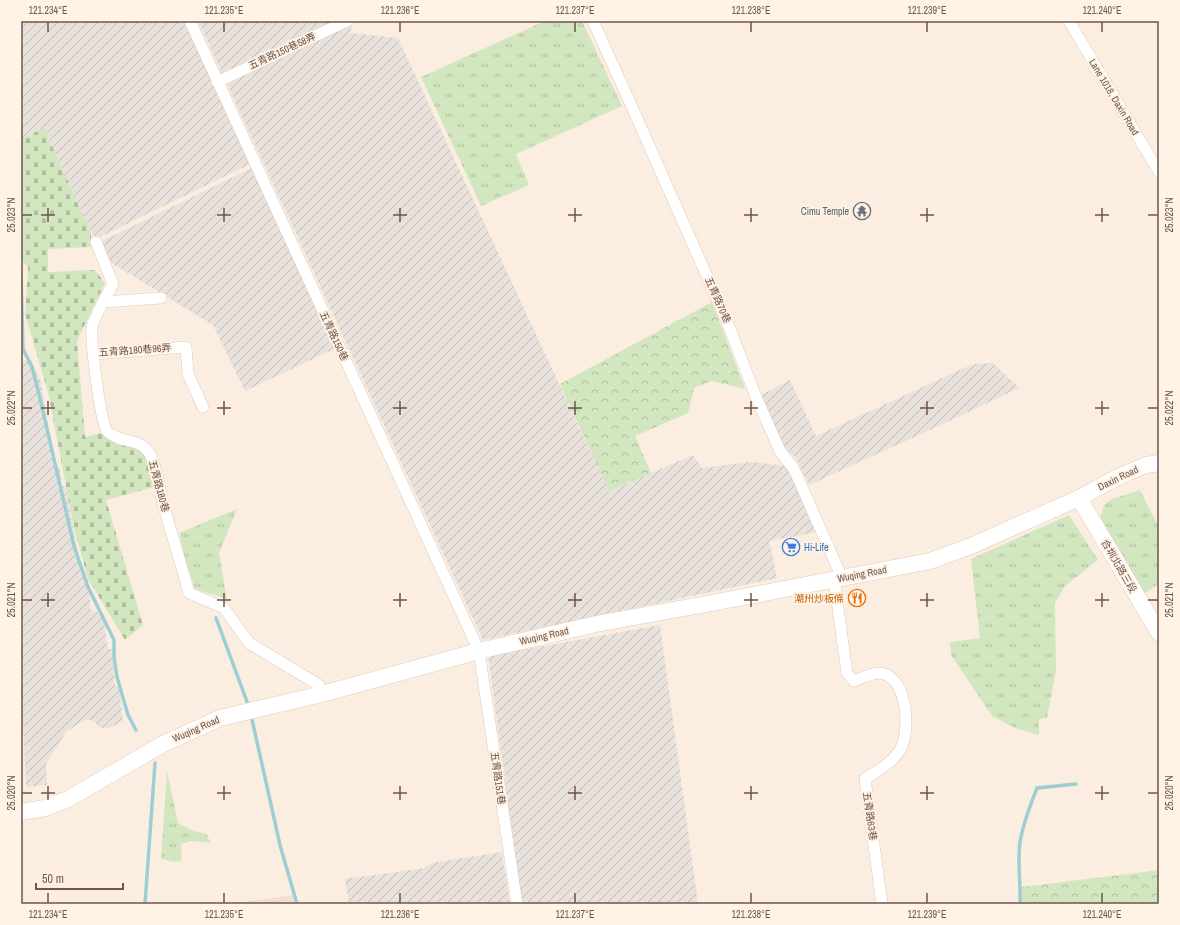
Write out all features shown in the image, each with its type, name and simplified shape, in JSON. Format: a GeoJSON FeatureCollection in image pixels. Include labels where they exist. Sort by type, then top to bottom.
{"type":"FeatureCollection","features":[{"type":"Feature","properties":{"kind":"street","name":"五青路150巷"},"geometry":{"type":"LineString","coordinates":[[190,21],[479,651]]}},
{"type":"Feature","properties":{"kind":"street","name":"五青路150巷58弄"},"geometry":{"type":"LineString","coordinates":[[217,82],[347,21]]}},
{"type":"Feature","properties":{"kind":"street","name":"五青路70巷"},"geometry":{"type":"LineString","coordinates":[[593,21],[636,114],[726,319],[762,411],[780,451],[794,468],[838,578]]}},
{"type":"Feature","properties":{"kind":"street","name":"Lane 1018, Daxin Road"},"geometry":{"type":"LineString","coordinates":[[1069,21],[1159,172]]}},
{"type":"Feature","properties":{"kind":"street","name":"五青路180巷"},"geometry":{"type":"LineString","coordinates":[[96,242],[112,284],[92,327],[93,354],[106,432],[119,439],[134,442],[147,448],[150,453],[189,593],[224,608],[249,643],[319,685],[322,694]]}},
{"type":"Feature","properties":{"kind":"street"},"geometry":{"type":"LineString","coordinates":[[103,302],[161,298]]}},
{"type":"Feature","properties":{"kind":"street","name":"五青路180巷96弄"},"geometry":{"type":"LineString","coordinates":[[93,354],[186,347],[188,374],[203,407]]}},
{"type":"Feature","properties":{"kind":"street","name":"Daxin Road"},"geometry":{"type":"LineString","coordinates":[[1079,498],[1118,477],[1146,465],[1159,462]]}},
{"type":"Feature","properties":{"kind":"street","name":"Wuqing Road"},"geometry":{"type":"LineString","coordinates":[[21,812],[45,808],[68,799],[163,744],[220,718],[322,694],[479,651],[596,624],[930,561],[971,546],[1079,498]]}},
{"type":"Feature","properties":{"kind":"street","name":"合圳北路三段"},"geometry":{"type":"LineString","coordinates":[[1079,498],[1159,633]]}},
{"type":"Feature","properties":{"kind":"street","name":"五青路63巷"},"geometry":{"type":"LineString","coordinates":[[838,578],[847,673],[854,680],[879,673],[888,676],[899,688],[906,709],[906,729],[900,750],[887,765],[865,779],[882,904]]}},
{"type":"Feature","properties":{"kind":"street","name":"五青路151巷"},"geometry":{"type":"LineString","coordinates":[[479,651],[517,904]]}},
{"type":"Feature","properties":{"kind":"shaded area"},"geometry":{"type":"Polygon","coordinates":[[[21,21],[184,21],[250,164],[98,238],[91,233],[44,128],[21,139],[21,21]]]}},
{"type":"Feature","properties":{"kind":"shaded area"},"geometry":{"type":"Polygon","coordinates":[[[198,21],[352,21],[351,33],[398,38],[609,491],[693,455],[702,468],[751,462],[788,466],[818,532],[769,541],[777,578],[483,640],[198,21]]]}},
{"type":"Feature","properties":{"kind":"shaded area"},"geometry":{"type":"Polygon","coordinates":[[[252,168],[334,349],[245,391],[213,325],[110,262],[102,241],[252,168]]]}},
{"type":"Feature","properties":{"kind":"shaded area"},"geometry":{"type":"Polygon","coordinates":[[[31,360],[41,382],[55,468],[60,469],[62,486],[66,487],[81,572],[88,579],[91,611],[103,613],[108,649],[112,649],[115,686],[119,686],[123,721],[107,729],[99,727],[94,721],[86,719],[66,732],[46,764],[47,785],[26,787],[21,682],[21,361],[31,360]]]}},
{"type":"Feature","properties":{"kind":"shaded area"},"geometry":{"type":"Polygon","coordinates":[[[993,363],[1019,388],[809,485],[797,460],[784,446],[761,395],[790,380],[816,436],[964,368],[975,364],[993,363]]]}},
{"type":"Feature","properties":{"kind":"shaded area"},"geometry":{"type":"Polygon","coordinates":[[[660,625],[698,904],[522,904],[488,656],[660,625]]]}},
{"type":"Feature","properties":{"kind":"shaded area"},"geometry":{"type":"Polygon","coordinates":[[[502,852],[510,904],[349,904],[345,879],[425,868],[431,863],[502,852]]]}},
{"type":"Feature","properties":{"kind":"shaded area"},"geometry":{"type":"Polygon","coordinates":[[[293,895],[296,904],[231,904],[293,895]]]}},
{"type":"Feature","properties":{"kind":"green space"},"geometry":{"type":"Polygon","coordinates":[[[545,21],[582,21],[622,106],[516,154],[529,185],[481,206],[421,77],[545,21]]]}},
{"type":"Feature","properties":{"kind":"green space"},"geometry":{"type":"Polygon","coordinates":[[[44,128],[91,233],[91,247],[48,249],[48,272],[95,270],[105,283],[77,341],[85,437],[100,433],[114,443],[138,446],[146,455],[154,487],[106,500],[143,625],[125,640],[88,579],[74,528],[48,392],[25,314],[28,267],[21,260],[21,139],[44,128]]]}},
{"type":"Feature","properties":{"kind":"green space"},"geometry":{"type":"Polygon","coordinates":[[[712,302],[745,389],[712,381],[694,388],[688,413],[635,436],[651,473],[609,491],[560,384],[712,302]]]}},
{"type":"Feature","properties":{"kind":"green space"},"geometry":{"type":"Polygon","coordinates":[[[1140,490],[1159,528],[1159,584],[1143,594],[1100,518],[1104,505],[1112,499],[1140,490]]]}},
{"type":"Feature","properties":{"kind":"green space"},"geometry":{"type":"Polygon","coordinates":[[[237,509],[219,553],[227,599],[195,589],[179,533],[237,509]]]}},
{"type":"Feature","properties":{"kind":"green space"},"geometry":{"type":"Polygon","coordinates":[[[1069,515],[1098,560],[1065,586],[1055,603],[1056,671],[1047,718],[1039,719],[1039,735],[1015,728],[992,716],[951,655],[950,642],[980,638],[971,559],[1069,515]]]}},
{"type":"Feature","properties":{"kind":"green space"},"geometry":{"type":"Polygon","coordinates":[[[167,771],[178,823],[191,830],[206,834],[211,843],[192,841],[181,844],[182,861],[173,862],[161,859],[167,771]]]}},
{"type":"Feature","properties":{"kind":"green space"},"geometry":{"type":"Polygon","coordinates":[[[1159,870],[1159,904],[1022,904],[1022,887],[1159,870]]]}},
{"type":"Feature","properties":{"kind":"waterway"},"geometry":{"type":"LineString","coordinates":[[21,277],[23,349],[32,367],[39,394],[74,546],[88,587],[114,640],[114,657],[117,677],[128,715],[136,730]]}},
{"type":"Feature","properties":{"kind":"waterway"},"geometry":{"type":"LineString","coordinates":[[216,618],[249,707]]}},
{"type":"Feature","properties":{"kind":"waterway"},"geometry":{"type":"LineString","coordinates":[[251,715],[280,845],[297,904]]}},
{"type":"Feature","properties":{"kind":"waterway"},"geometry":{"type":"LineString","coordinates":[[145,904],[155,763]]}},
{"type":"Feature","properties":{"kind":"waterway"},"geometry":{"type":"LineString","coordinates":[[1020,904],[1019,857],[1021,835],[1037,788],[1076,784]]}},
{"type":"Feature","properties":{"kind":"place","name":"Cimu Temple"},"geometry":{"type":"Point","coordinates":[862,211]}},
{"type":"Feature","properties":{"kind":"place","name":"Hi-Life"},"geometry":{"type":"Point","coordinates":[791,547]}},
{"type":"Feature","properties":{"kind":"place","name":"潮州炒板條"},"geometry":{"type":"Point","coordinates":[857,598]}}]}
